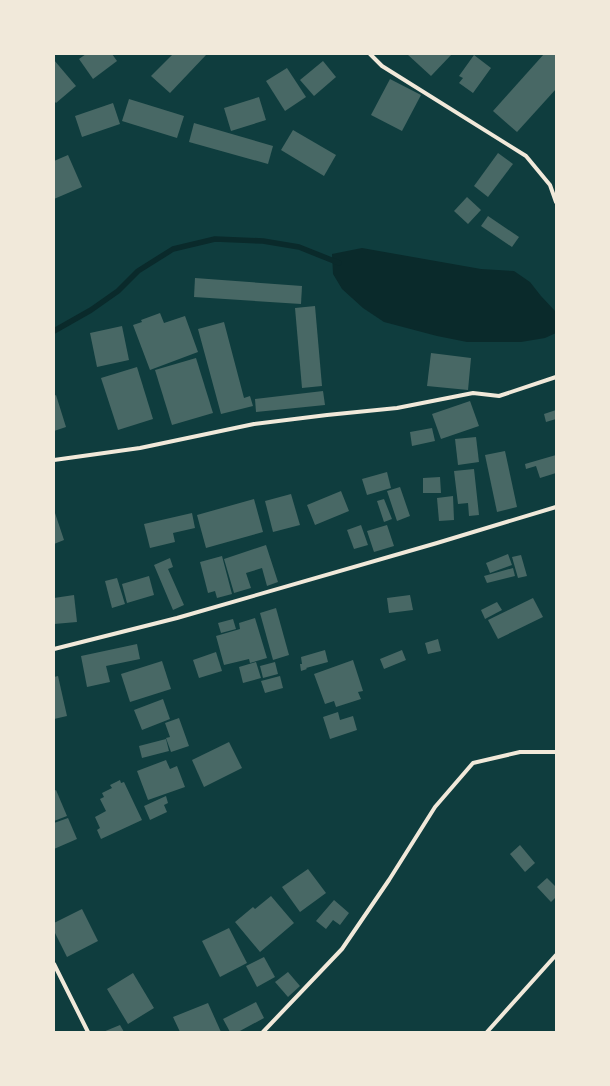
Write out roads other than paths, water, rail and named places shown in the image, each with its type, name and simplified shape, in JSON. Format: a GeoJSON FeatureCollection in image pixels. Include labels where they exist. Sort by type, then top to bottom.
{"type":"FeatureCollection","features":[{"type":"Feature","properties":{"kind":"street"},"geometry":{"type":"LineString","coordinates":[[370,54],[382,66],[526,156],[550,185],[556,202]]}},
{"type":"Feature","properties":{"kind":"street"},"geometry":{"type":"LineString","coordinates":[[54,460],[140,448],[254,424],[327,414],[397,408],[474,393],[499,396],[556,378]]}},
{"type":"Feature","properties":{"kind":"street"},"geometry":{"type":"LineString","coordinates":[[54,649],[177,618],[556,507]]}},
{"type":"Feature","properties":{"kind":"street"},"geometry":{"type":"LineString","coordinates":[[263,1032],[342,949],[389,880],[435,807],[473,763],[520,752],[556,752]]}},
{"type":"Feature","properties":{"kind":"street"},"geometry":{"type":"LineString","coordinates":[[487,1032],[556,954]]}},
{"type":"Feature","properties":{"kind":"street"},"geometry":{"type":"LineString","coordinates":[[54,964],[88,1032]]}},
{"type":"Feature","properties":{"kind":"water"},"geometry":{"type":"Polygon","coordinates":[[[362,248],[481,269],[514,271],[530,282],[556,312],[556,333],[545,338],[521,342],[467,342],[384,322],[363,308],[342,289],[333,274],[332,254],[362,248]]]}},
{"type":"Feature","properties":{"kind":"waterway"},"geometry":{"type":"LineString","coordinates":[[54,331],[91,310],[118,291],[138,271],[173,249],[215,239],[263,241],[299,247],[339,263]]}}]}
